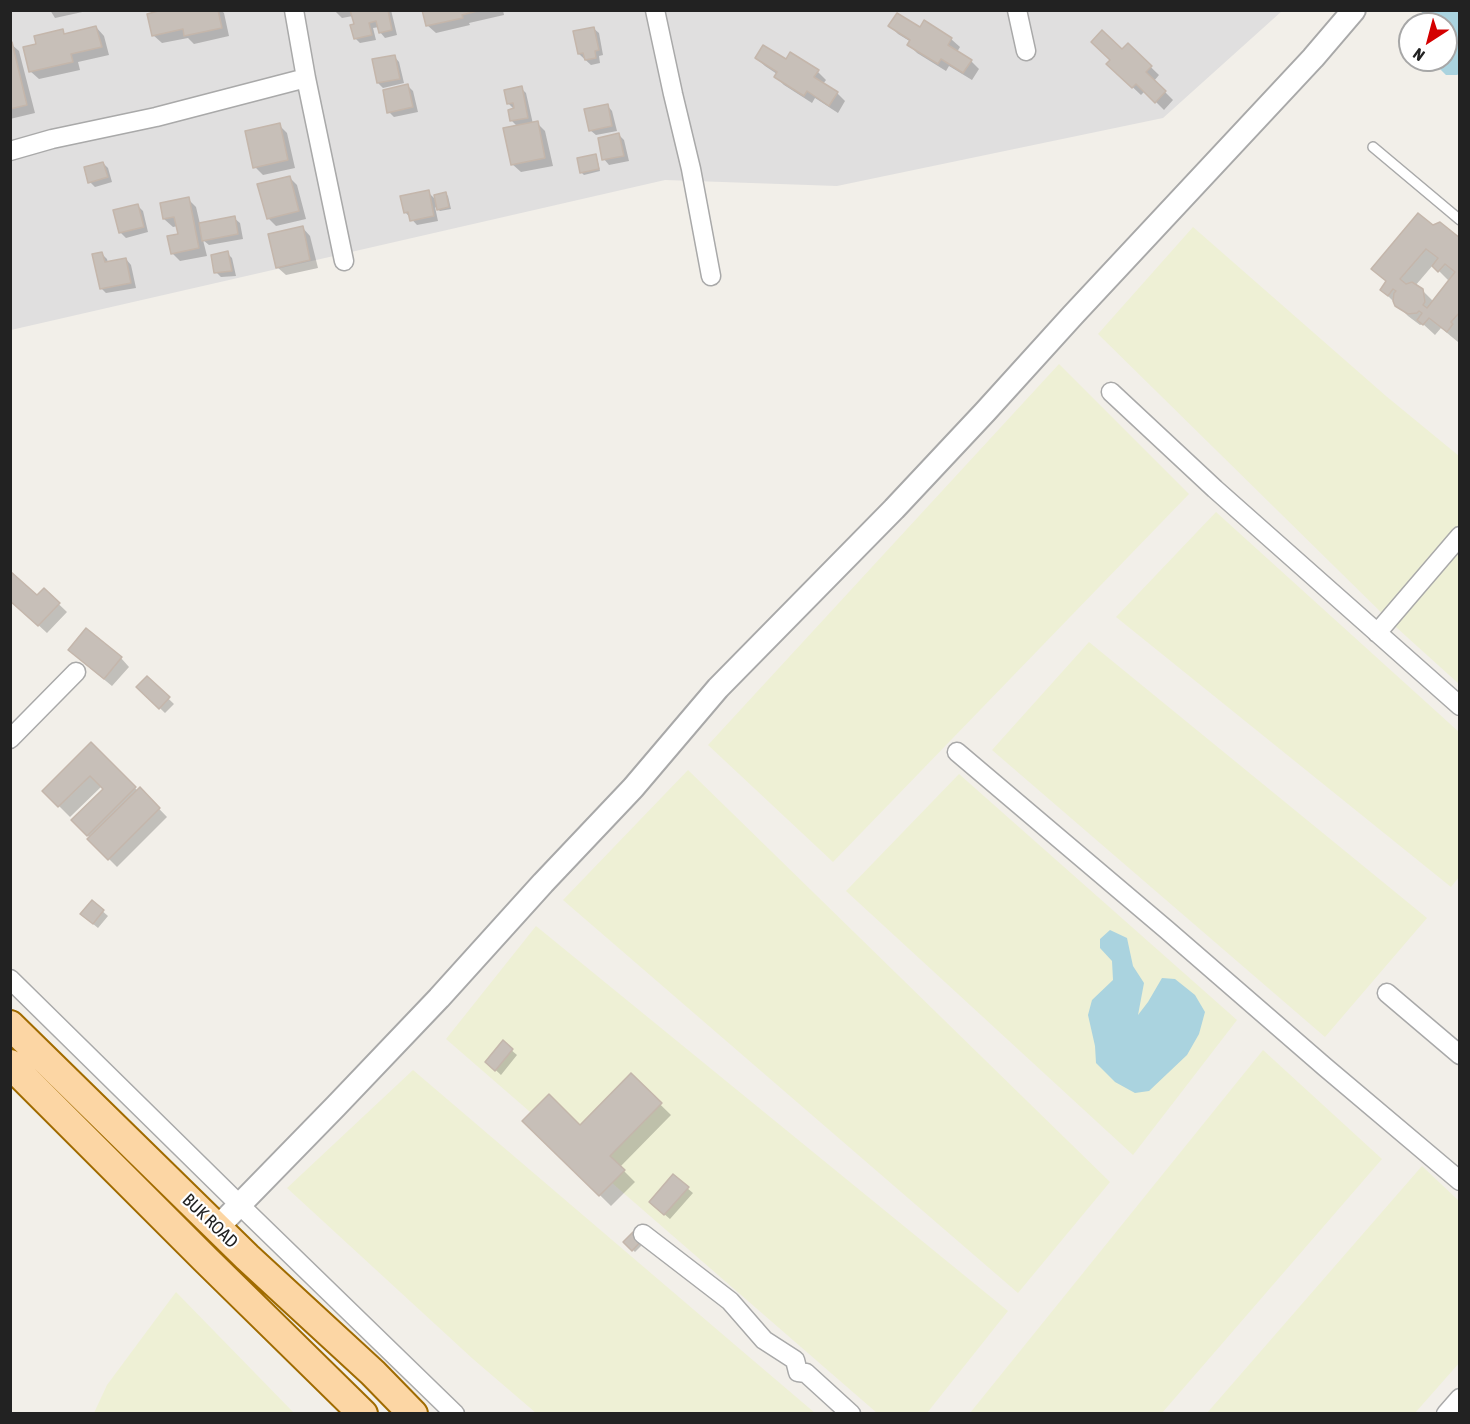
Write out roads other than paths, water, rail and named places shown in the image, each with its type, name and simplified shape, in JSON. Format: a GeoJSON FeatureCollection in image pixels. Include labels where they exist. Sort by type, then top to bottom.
{"type":"FeatureCollection","features":[{"type":"Feature","properties":{"kind":"main road","name":"BUK ROAD"},"geometry":{"type":"LineString","coordinates":[[10,1025],[247,1257],[413,1413]]}},
{"type":"Feature","properties":{"kind":"main road","name":"BUK ROAD"},"geometry":{"type":"LineString","coordinates":[[10,1064],[363,1413]]}},
{"type":"Feature","properties":{"kind":"street"},"geometry":{"type":"LineString","coordinates":[[294,10],[344,261]]}},
{"type":"Feature","properties":{"kind":"street"},"geometry":{"type":"LineString","coordinates":[[654,10],[691,169],[711,276]]}},
{"type":"Feature","properties":{"kind":"street"},"geometry":{"type":"LineString","coordinates":[[1017,10],[1026,51]]}},
{"type":"Feature","properties":{"kind":"street"},"geometry":{"type":"LineString","coordinates":[[220,1231],[245,1210],[532,895],[633,788],[718,688],[894,509],[985,412],[1313,58],[1354,10]]}},
{"type":"Feature","properties":{"kind":"street"},"geometry":{"type":"LineString","coordinates":[[10,151],[51,139],[156,117],[306,78]]}},
{"type":"Feature","properties":{"kind":"street"},"geometry":{"type":"LineString","coordinates":[[1111,392],[1215,489],[1460,706]]}},
{"type":"Feature","properties":{"kind":"street"},"geometry":{"type":"LineString","coordinates":[[1377,633],[1460,536]]}},
{"type":"Feature","properties":{"kind":"street"},"geometry":{"type":"LineString","coordinates":[[10,739],[76,672]]}},
{"type":"Feature","properties":{"kind":"street"},"geometry":{"type":"LineString","coordinates":[[957,752],[1460,1181]]}},
{"type":"Feature","properties":{"kind":"street"},"geometry":{"type":"LineString","coordinates":[[10,979],[455,1413]]}},
{"type":"Feature","properties":{"kind":"street"},"geometry":{"type":"LineString","coordinates":[[1387,993],[1460,1055]]}},
{"type":"Feature","properties":{"kind":"street"},"geometry":{"type":"LineString","coordinates":[[643,1234],[730,1301],[764,1340],[795,1360],[798,1372],[806,1373],[851,1413]]}},
{"type":"Feature","properties":{"kind":"street"},"geometry":{"type":"LineString","coordinates":[[1446,1413],[1460,1398]]}},
{"type":"Feature","properties":{"kind":"lane"},"geometry":{"type":"LineString","coordinates":[[1373,147],[1460,220]]}},
{"type":"Feature","properties":{"kind":"water"},"geometry":{"type":"Polygon","coordinates":[[[1421,10],[1459,11],[1460,73],[1457,75],[1446,75],[1443,72],[1458,72],[1458,12],[1422,12],[1421,10]]]}},
{"type":"Feature","properties":{"kind":"water"},"geometry":{"type":"Polygon","coordinates":[[[1110,930],[1127,938],[1133,966],[1144,983],[1138,1015],[1162,978],[1175,979],[1195,995],[1205,1012],[1199,1034],[1187,1055],[1149,1091],[1135,1093],[1115,1082],[1096,1063],[1095,1046],[1088,1015],[1092,1000],[1113,980],[1112,961],[1100,948],[1100,939],[1110,930]]]}}]}
